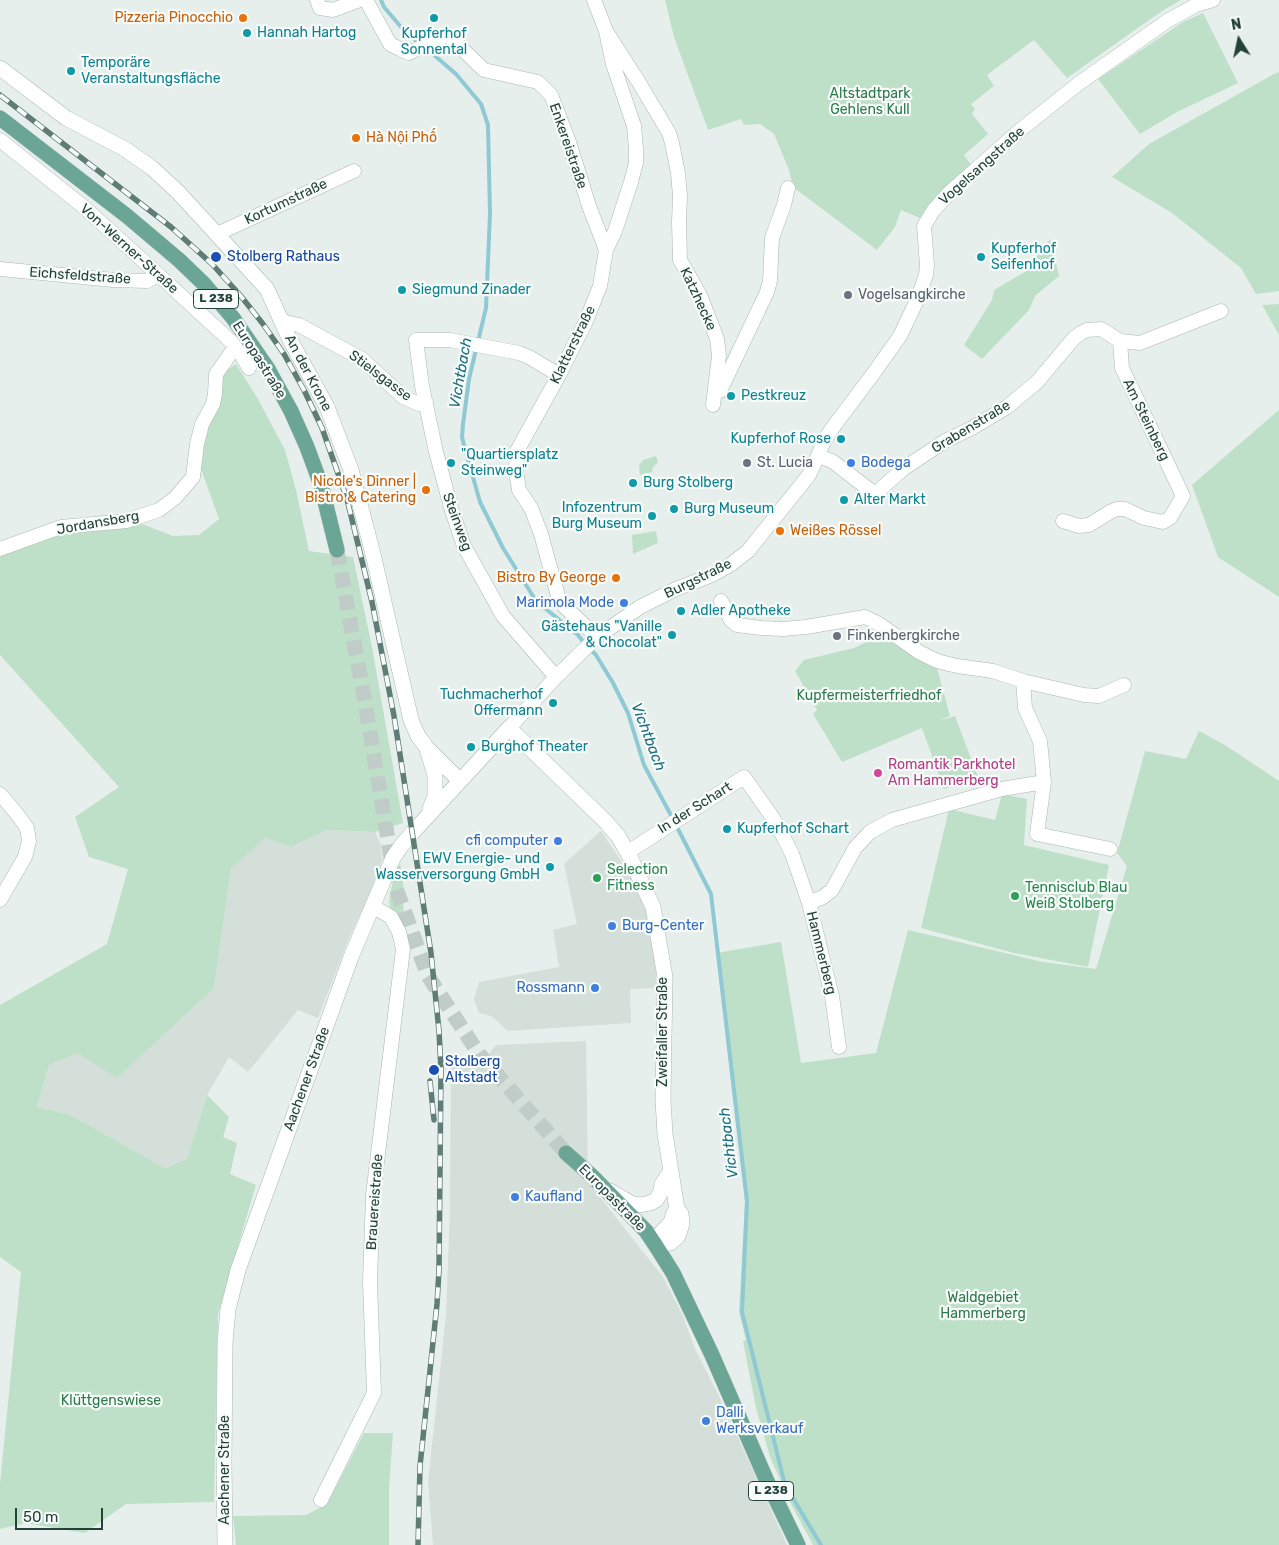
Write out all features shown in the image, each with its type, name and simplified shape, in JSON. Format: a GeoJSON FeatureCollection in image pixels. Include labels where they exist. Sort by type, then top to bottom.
{"type":"FeatureCollection","features":[{"type":"Feature","properties":{"kind":"main road","name":"Europastraße"},"geometry":{"type":"LineString","coordinates":[[0,118],[172,253],[204,284],[233,318],[268,369],[295,420],[307,447],[320,486],[337,550]]}},
{"type":"Feature","properties":{"kind":"main road","name":"Europastraße"},"geometry":{"type":"LineString","coordinates":[[566,1153],[646,1231],[656,1246]]}},
{"type":"Feature","properties":{"kind":"main road","name":"L 238"},"geometry":{"type":"LineString","coordinates":[[656,1246],[673,1273],[692,1313],[766,1479],[798,1545]]}},
{"type":"Feature","properties":{"kind":"street"},"geometry":{"type":"LineString","coordinates":[[319,4],[333,10],[360,0]]}},
{"type":"Feature","properties":{"kind":"street","name":"Enkereistraße"},"geometry":{"type":"LineString","coordinates":[[366,0],[390,44],[409,53],[441,37],[450,37],[484,70],[536,80],[551,95],[606,250]]}},
{"type":"Feature","properties":{"kind":"street","name":"Vogelsangstraße"},"geometry":{"type":"LineString","coordinates":[[818,456],[831,430],[900,336],[914,307],[926,275],[924,226],[933,211],[949,193],[1019,131],[1078,84],[1167,21],[1196,5],[1213,0]]}},
{"type":"Feature","properties":{"kind":"street","name":"Katzhecke"},"geometry":{"type":"LineString","coordinates":[[596,5],[606,31],[638,81],[669,134],[672,143],[680,196],[680,260],[700,295],[717,339],[719,356],[713,405],[767,292],[770,281],[772,238],[788,188]]}},
{"type":"Feature","properties":{"kind":"street","name":"Klatterstraße"},"geometry":{"type":"LineString","coordinates":[[589,644],[558,596],[541,534],[531,508],[519,490],[516,471],[517,451],[559,375],[586,321],[600,286],[606,250],[616,232],[636,163],[634,126],[613,64],[606,31]]}},
{"type":"Feature","properties":{"kind":"street","name":"An der Krone"},"geometry":{"type":"LineString","coordinates":[[0,68],[66,118],[125,149],[152,168],[178,192],[267,289],[281,321],[327,407],[351,470],[374,554],[411,720],[418,736],[427,748],[459,780]]}},
{"type":"Feature","properties":{"kind":"street","name":"Von-Werner-Straße"},"geometry":{"type":"LineString","coordinates":[[0,140],[85,208],[236,346],[249,368]]}},
{"type":"Feature","properties":{"kind":"street","name":"Kortumstraße"},"geometry":{"type":"LineString","coordinates":[[217,234],[354,171]]}},
{"type":"Feature","properties":{"kind":"street","name":"Eichsfeldstraße"},"geometry":{"type":"LineString","coordinates":[[0,269],[113,280],[147,281],[158,275]]}},
{"type":"Feature","properties":{"kind":"street","name":"Grabenstraße"},"geometry":{"type":"LineString","coordinates":[[818,456],[832,461],[875,494],[903,469],[944,441],[1007,408],[1037,382],[1080,333],[1101,329],[1120,341],[1140,343],[1221,311]]}},
{"type":"Feature","properties":{"kind":"street","name":"Stielsgasse"},"geometry":{"type":"LineString","coordinates":[[281,321],[299,325],[362,359],[404,397],[419,404],[426,403]]}},
{"type":"Feature","properties":{"kind":"street","name":"Steinweg"},"geometry":{"type":"LineString","coordinates":[[556,677],[502,616],[464,546],[442,476],[426,403],[416,340],[444,340],[488,346],[529,357],[559,375]]}},
{"type":"Feature","properties":{"kind":"street","name":"Am Steinberg"},"geometry":{"type":"LineString","coordinates":[[1063,521],[1079,526],[1089,525],[1110,512],[1117,509],[1125,509],[1144,518],[1163,522],[1170,518],[1183,496],[1122,368],[1120,341]]}},
{"type":"Feature","properties":{"kind":"street","name":"Jordansberg"},"geometry":{"type":"LineString","coordinates":[[0,549],[62,527],[126,521],[159,510],[175,498],[193,477],[197,444],[202,424],[213,404],[216,374],[236,346]]}},
{"type":"Feature","properties":{"kind":"street","name":"Burgstraße"},"geometry":{"type":"LineString","coordinates":[[556,677],[589,644],[640,607],[730,566],[748,551],[809,475],[818,456]]}},
{"type":"Feature","properties":{"kind":"street"},"geometry":{"type":"LineString","coordinates":[[721,600],[731,620],[737,625],[783,629],[866,617],[919,652],[937,661],[993,671],[1084,696],[1099,696],[1124,685]]}},
{"type":"Feature","properties":{"kind":"street","name":"Aachener Straße"},"geometry":{"type":"LineString","coordinates":[[226,1545],[224,1432],[225,1343],[228,1308],[238,1270],[262,1201],[351,957],[393,858],[401,846],[459,780],[556,677]]}},
{"type":"Feature","properties":{"kind":"street"},"geometry":{"type":"LineString","coordinates":[[1023,680],[1025,708],[1040,741],[1044,782],[1037,834],[1110,849]]}},
{"type":"Feature","properties":{"kind":"street","name":"Zweifaller Straße"},"geometry":{"type":"LineString","coordinates":[[510,728],[605,820],[618,836],[628,852],[653,907],[665,977],[663,1100],[665,1134],[677,1208],[672,1221],[661,1233],[656,1246]]}},
{"type":"Feature","properties":{"kind":"street"},"geometry":{"type":"LineString","coordinates":[[425,819],[435,796],[436,775],[427,748]]}},
{"type":"Feature","properties":{"kind":"street","name":"In der Schart"},"geometry":{"type":"LineString","coordinates":[[628,852],[744,777],[781,832],[792,854],[809,903]]}},
{"type":"Feature","properties":{"kind":"street","name":"Hammerberg"},"geometry":{"type":"LineString","coordinates":[[839,1047],[832,996],[809,903],[823,897],[832,890],[855,848],[870,832],[892,820],[1002,790],[1044,782]]}},
{"type":"Feature","properties":{"kind":"street"},"geometry":{"type":"LineString","coordinates":[[0,794],[27,828],[29,841],[25,857],[0,900]]}},
{"type":"Feature","properties":{"kind":"street","name":"Brauereistraße"},"geometry":{"type":"LineString","coordinates":[[320,1500],[374,1393],[370,1282],[373,1195],[403,949],[399,932],[391,917],[372,906]]}},
{"type":"Feature","properties":{"kind":"street"},"geometry":{"type":"LineString","coordinates":[[603,1187],[632,1204],[645,1204],[656,1200],[662,1184],[671,1171]]}},
{"type":"Feature","properties":{"kind":"shaded area"},"geometry":{"type":"Polygon","coordinates":[[[327,830],[375,832],[381,845],[382,861],[318,1018],[298,1010],[248,1072],[229,1057],[207,1095],[187,1159],[165,1168],[71,1115],[37,1107],[49,1065],[214,988],[231,869],[265,837],[291,847],[327,830]]]}},
{"type":"Feature","properties":{"kind":"shaded area","name":"Burg-Center"},"geometry":{"type":"Polygon","coordinates":[[[601,831],[637,885],[648,915],[654,945],[657,988],[630,989],[631,1023],[508,1031],[491,1016],[479,1013],[474,1000],[479,982],[559,967],[553,930],[577,924],[564,864],[601,831]]]}},
{"type":"Feature","properties":{"kind":"shaded area"},"geometry":{"type":"Polygon","coordinates":[[[586,1041],[588,1182],[663,1277],[683,1316],[695,1349],[718,1394],[787,1545],[433,1545],[428,1482],[446,1315],[450,1211],[451,1057],[478,1057],[489,1054],[496,1045],[586,1041]]]}},
{"type":"Feature","properties":{"kind":"green space","name":"Altstadtpark Gehlens Kull"},"geometry":{"type":"Polygon","coordinates":[[[665,0],[1181,0],[1162,11],[1067,78],[1034,40],[987,75],[994,86],[971,104],[975,109],[972,114],[988,134],[964,155],[971,165],[948,185],[920,218],[901,210],[895,227],[877,250],[793,187],[789,170],[774,134],[760,124],[744,125],[741,119],[708,130],[674,37],[665,0]]]}},
{"type":"Feature","properties":{"kind":"green space"},"geometry":{"type":"Polygon","coordinates":[[[1203,13],[1238,83],[1177,112],[1140,134],[1098,79],[1183,22],[1203,13]]]}},
{"type":"Feature","properties":{"kind":"green space"},"geometry":{"type":"Polygon","coordinates":[[[1279,72],[1279,291],[1256,294],[1241,268],[1172,213],[1112,177],[1149,144],[1279,72]]]}},
{"type":"Feature","properties":{"kind":"green space"},"geometry":{"type":"Polygon","coordinates":[[[1050,239],[1059,276],[1035,296],[1029,310],[982,359],[964,345],[992,300],[994,290],[1025,272],[1050,239]]]}},
{"type":"Feature","properties":{"kind":"green space"},"geometry":{"type":"Polygon","coordinates":[[[1279,304],[1279,335],[1262,305],[1279,304]]]}},
{"type":"Feature","properties":{"kind":"green space","name":"Klüttgenswiese"},"geometry":{"type":"Polygon","coordinates":[[[236,364],[258,399],[285,450],[309,551],[353,557],[372,647],[403,823],[375,832],[327,830],[291,847],[265,838],[231,869],[214,988],[117,1078],[78,1053],[49,1065],[37,1107],[71,1115],[165,1168],[187,1159],[207,1095],[229,1117],[223,1137],[237,1143],[230,1174],[256,1185],[218,1314],[214,1502],[126,1504],[85,1533],[25,1523],[0,1529],[0,1484],[21,1272],[0,1257],[0,1005],[107,944],[128,869],[89,857],[75,817],[119,787],[0,655],[0,552],[62,530],[137,522],[173,536],[199,535],[219,519],[201,469],[202,444],[221,374],[236,364]]]}},
{"type":"Feature","properties":{"kind":"green space"},"geometry":{"type":"Polygon","coordinates":[[[1279,410],[1279,597],[1218,557],[1192,485],[1279,410]]]}},
{"type":"Feature","properties":{"kind":"green space"},"geometry":{"type":"Polygon","coordinates":[[[656,456],[658,462],[653,467],[652,472],[640,475],[639,465],[643,460],[656,456]]]}},
{"type":"Feature","properties":{"kind":"green space"},"geometry":{"type":"Polygon","coordinates":[[[656,531],[658,543],[633,554],[632,535],[656,531]]]}},
{"type":"Feature","properties":{"kind":"green space","name":"Kupfermeisterfriedhof"},"geometry":{"type":"Polygon","coordinates":[[[884,633],[937,668],[950,716],[939,721],[955,716],[978,777],[944,789],[922,728],[842,762],[813,714],[817,710],[795,671],[804,660],[854,648],[884,633]]]}},
{"type":"Feature","properties":{"kind":"green space","name":"Waldgebiet Hammerberg"},"geometry":{"type":"Polygon","coordinates":[[[1199,731],[1225,745],[1279,781],[1279,1545],[813,1545],[791,1504],[770,1457],[756,1408],[743,1341],[746,1340],[739,1312],[745,1202],[716,953],[781,942],[801,1063],[876,1053],[908,930],[1043,962],[1096,969],[1127,866],[1117,853],[1145,751],[1186,759],[1199,731]]]}},
{"type":"Feature","properties":{"kind":"green space","name":"Tennisclub Blau Weiß Stolberg"},"geometry":{"type":"Polygon","coordinates":[[[1002,794],[1027,799],[1024,845],[1109,865],[1088,967],[1014,953],[921,928],[949,809],[995,820],[1002,794]]]}},
{"type":"Feature","properties":{"kind":"green space"},"geometry":{"type":"Polygon","coordinates":[[[400,864],[403,881],[404,931],[389,902],[392,885],[400,864]]]}},
{"type":"Feature","properties":{"kind":"green space"},"geometry":{"type":"Polygon","coordinates":[[[364,1433],[393,1433],[389,1488],[389,1545],[236,1545],[233,1516],[306,1515],[327,1504],[364,1433]]]}},
{"type":"Feature","properties":{"kind":"waterway","name":"Vichtbach"},"geometry":{"type":"LineString","coordinates":[[381,0],[384,7],[401,27],[421,45]]}},
{"type":"Feature","properties":{"kind":"waterway","name":"Vichtbach"},"geometry":{"type":"LineString","coordinates":[[427,49],[456,74],[481,104],[488,125],[490,214],[486,308],[469,379],[462,437],[465,449],[480,502],[503,548],[536,601],[578,635],[585,644]]}},
{"type":"Feature","properties":{"kind":"waterway","name":"Vichtbach"},"geometry":{"type":"LineString","coordinates":[[590,649],[596,655],[613,683],[628,713],[644,765],[673,819]]}},
{"type":"Feature","properties":{"kind":"waterway","name":"Vichtbach"},"geometry":{"type":"LineString","coordinates":[[676,825],[711,894],[747,1201],[742,1312],[785,1485],[821,1545]]}},
{"type":"Feature","properties":{"kind":"tunnel"},"geometry":{"type":"LineString","coordinates":[[337,550],[396,888],[428,976],[479,1054],[566,1153]]}},
{"type":"Feature","properties":{"kind":"railway"},"geometry":{"type":"LineString","coordinates":[[0,95],[171,227],[212,264],[240,295],[284,354],[304,390],[322,428],[347,499],[372,602],[394,716],[431,953],[439,1031],[441,1069],[439,1270],[420,1466],[418,1545]]}},
{"type":"Feature","properties":{"kind":"railway"},"geometry":{"type":"LineString","coordinates":[[430,1081],[434,1120]]}},
{"type":"Feature","properties":{"kind":"place","name":"Pizzeria Pinocchio"},"geometry":{"type":"Point","coordinates":[243,18]}},
{"type":"Feature","properties":{"kind":"place","name":"Kupferhof Sonnental"},"geometry":{"type":"Point","coordinates":[434,18]}},
{"type":"Feature","properties":{"kind":"place","name":"Hannah Hartog"},"geometry":{"type":"Point","coordinates":[247,33]}},
{"type":"Feature","properties":{"kind":"place","name":"Temporäre Veranstaltungsfläche"},"geometry":{"type":"Point","coordinates":[71,71]}},
{"type":"Feature","properties":{"kind":"place","name":"Hà Nội Phố"},"geometry":{"type":"Point","coordinates":[356,138]}},
{"type":"Feature","properties":{"kind":"place","name":"Stolberg Rathaus"},"geometry":{"type":"Point","coordinates":[216,257]}},
{"type":"Feature","properties":{"kind":"place","name":"Kupferhof Seifenhof"},"geometry":{"type":"Point","coordinates":[981,257]}},
{"type":"Feature","properties":{"kind":"place","name":"Siegmund Zinader"},"geometry":{"type":"Point","coordinates":[402,290]}},
{"type":"Feature","properties":{"kind":"place","name":"Vogelsangkirche"},"geometry":{"type":"Point","coordinates":[848,295]}},
{"type":"Feature","properties":{"kind":"place","name":"Pestkreuz"},"geometry":{"type":"Point","coordinates":[731,396]}},
{"type":"Feature","properties":{"kind":"place","name":"Kupferhof Rose"},"geometry":{"type":"Point","coordinates":[841,439]}},
{"type":"Feature","properties":{"kind":"place","name":"\"Quartiersplatz Steinweg\""},"geometry":{"type":"Point","coordinates":[451,463]}},
{"type":"Feature","properties":{"kind":"place","name":"St. Lucia"},"geometry":{"type":"Point","coordinates":[747,463]}},
{"type":"Feature","properties":{"kind":"place","name":"Bodega"},"geometry":{"type":"Point","coordinates":[851,463]}},
{"type":"Feature","properties":{"kind":"place","name":"Burg Stolberg"},"geometry":{"type":"Point","coordinates":[633,483]}},
{"type":"Feature","properties":{"kind":"place","name":"Nicole's Dinner | Bistro & Catering"},"geometry":{"type":"Point","coordinates":[426,490]}},
{"type":"Feature","properties":{"kind":"place","name":"Alter Markt"},"geometry":{"type":"Point","coordinates":[844,500]}},
{"type":"Feature","properties":{"kind":"place","name":"Burg Museum"},"geometry":{"type":"Point","coordinates":[674,509]}},
{"type":"Feature","properties":{"kind":"place","name":"Infozentrum Burg Museum"},"geometry":{"type":"Point","coordinates":[652,516]}},
{"type":"Feature","properties":{"kind":"place","name":"Weißes Rössel"},"geometry":{"type":"Point","coordinates":[780,531]}},
{"type":"Feature","properties":{"kind":"place","name":"Bistro By George"},"geometry":{"type":"Point","coordinates":[616,578]}},
{"type":"Feature","properties":{"kind":"place","name":"Marimola Mode"},"geometry":{"type":"Point","coordinates":[624,603]}},
{"type":"Feature","properties":{"kind":"place","name":"Adler Apotheke"},"geometry":{"type":"Point","coordinates":[681,611]}},
{"type":"Feature","properties":{"kind":"place","name":"Gästehaus \"Vanille & Chocolat\""},"geometry":{"type":"Point","coordinates":[672,635]}},
{"type":"Feature","properties":{"kind":"place","name":"Finkenbergkirche"},"geometry":{"type":"Point","coordinates":[837,636]}},
{"type":"Feature","properties":{"kind":"place","name":"Tuchmacherhof Offermann"},"geometry":{"type":"Point","coordinates":[553,703]}},
{"type":"Feature","properties":{"kind":"place","name":"Burghof Theater"},"geometry":{"type":"Point","coordinates":[471,747]}},
{"type":"Feature","properties":{"kind":"place","name":"Romantik Parkhotel Am Hammerberg"},"geometry":{"type":"Point","coordinates":[878,773]}},
{"type":"Feature","properties":{"kind":"place","name":"Kupferhof Schart"},"geometry":{"type":"Point","coordinates":[727,829]}},
{"type":"Feature","properties":{"kind":"place","name":"cfi computer"},"geometry":{"type":"Point","coordinates":[558,841]}},
{"type":"Feature","properties":{"kind":"place","name":"EWV Energie- und Wasserversorgung GmbH"},"geometry":{"type":"Point","coordinates":[550,867]}},
{"type":"Feature","properties":{"kind":"place","name":"Selection Fitness"},"geometry":{"type":"Point","coordinates":[597,878]}},
{"type":"Feature","properties":{"kind":"place","name":"Tennisclub Blau Weiß Stolberg"},"geometry":{"type":"Point","coordinates":[1015,896]}},
{"type":"Feature","properties":{"kind":"place","name":"Burg-Center"},"geometry":{"type":"Point","coordinates":[612,926]}},
{"type":"Feature","properties":{"kind":"place","name":"Rossmann"},"geometry":{"type":"Point","coordinates":[595,988]}},
{"type":"Feature","properties":{"kind":"place","name":"Stolberg Altstadt"},"geometry":{"type":"Point","coordinates":[434,1070]}},
{"type":"Feature","properties":{"kind":"place","name":"Kaufland"},"geometry":{"type":"Point","coordinates":[515,1197]}},
{"type":"Feature","properties":{"kind":"place","name":"Dalli Werksverkauf"},"geometry":{"type":"Point","coordinates":[706,1421]}}]}
